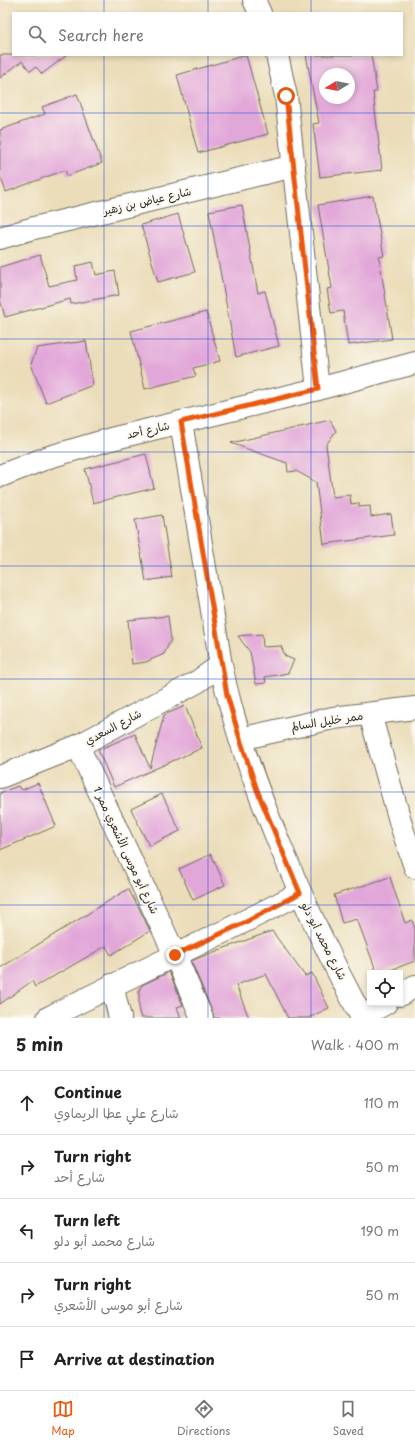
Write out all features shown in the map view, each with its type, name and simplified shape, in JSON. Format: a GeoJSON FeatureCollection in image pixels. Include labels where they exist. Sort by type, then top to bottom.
{"type":"FeatureCollection","features":[{"type":"Feature","properties":{"kind":"street"},"geometry":{"type":"LineString","coordinates":[[254,0],[260,12]]}},
{"type":"Feature","properties":{"kind":"street"},"geometry":{"type":"LineString","coordinates":[[277,56],[286,96],[318,389]]}},
{"type":"Feature","properties":{"kind":"street","name":"شارع عياض بن زهير"},"geometry":{"type":"LineString","coordinates":[[0,238],[42,226],[294,166]]}},
{"type":"Feature","properties":{"kind":"street","name":"شارع أحد"},"geometry":{"type":"LineString","coordinates":[[0,476],[50,456],[111,439],[318,389],[415,363]]}},
{"type":"Feature","properties":{"kind":"street","name":"شارع محمد أبو دلو"},"geometry":{"type":"LineString","coordinates":[[181,422],[221,665],[227,695],[240,739],[257,790],[300,893],[362,1018]]}},
{"type":"Feature","properties":{"kind":"street","name":"شارع السعدي"},"geometry":{"type":"LineString","coordinates":[[0,777],[78,746],[197,682],[221,665]]}},
{"type":"Feature","properties":{"kind":"street","name":"ممر خليل السالم"},"geometry":{"type":"LineString","coordinates":[[240,739],[310,722],[349,715],[370,714],[415,708]]}},
{"type":"Feature","properties":{"kind":"street"},"geometry":{"type":"LineString","coordinates":[[370,714],[402,828],[415,867]]}},
{"type":"Feature","properties":{"kind":"street","name":"شارع أبو موسى الأشعري ممر 1"},"geometry":{"type":"LineString","coordinates":[[78,746],[175,955],[202,1018]]}},
{"type":"Feature","properties":{"kind":"street"},"geometry":{"type":"LineString","coordinates":[[48,1018],[112,985],[248,921],[300,893]]}},
{"type":"Feature","properties":{"kind":"street"},"geometry":{"type":"LineString","coordinates":[[112,985],[120,1018]]}},
{"type":"Feature","properties":{"kind":"street"},"geometry":{"type":"LineString","coordinates":[[403,993],[415,986]]}},
{"type":"Feature","properties":{"kind":"street"},"geometry":{"type":"LineString","coordinates":[[362,1018],[381,1006]]}},
{"type":"Feature","properties":{"kind":"building"},"geometry":{"type":"Polygon","coordinates":[[[0,55],[66,56],[42,74],[36,67],[30,71],[22,61],[0,78],[0,55]]]}},
{"type":"Feature","properties":{"kind":"building"},"geometry":{"type":"Polygon","coordinates":[[[246,56],[268,134],[198,153],[177,75],[246,56]]]}},
{"type":"Feature","properties":{"kind":"building"},"geometry":{"type":"Polygon","coordinates":[[[306,56],[371,56],[377,92],[373,92],[382,170],[320,177],[313,124],[319,123],[306,56]]]}},
{"type":"Feature","properties":{"kind":"building"},"geometry":{"type":"Polygon","coordinates":[[[77,94],[102,163],[67,176],[65,170],[6,192],[0,176],[0,130],[45,114],[42,107],[77,94]]]}},
{"type":"Feature","properties":{"kind":"building"},"geometry":{"type":"Polygon","coordinates":[[[373,196],[384,256],[379,257],[392,339],[348,345],[343,311],[331,313],[327,289],[332,288],[318,205],[373,196]]]}},
{"type":"Feature","properties":{"kind":"building"},"geometry":{"type":"Polygon","coordinates":[[[242,205],[258,293],[265,291],[279,346],[236,357],[209,211],[242,205]]]}},
{"type":"Feature","properties":{"kind":"building"},"geometry":{"type":"Polygon","coordinates":[[[178,214],[195,272],[158,282],[141,225],[178,214]]]}},
{"type":"Feature","properties":{"kind":"building"},"geometry":{"type":"Polygon","coordinates":[[[40,255],[49,286],[77,280],[75,266],[93,262],[96,275],[115,271],[119,295],[71,304],[70,299],[5,317],[0,299],[0,267],[40,255]]]}},
{"type":"Feature","properties":{"kind":"building"},"geometry":{"type":"Polygon","coordinates":[[[206,312],[220,361],[193,368],[196,376],[145,389],[131,331],[206,312]]]}},
{"type":"Feature","properties":{"kind":"building"},"geometry":{"type":"Polygon","coordinates":[[[86,341],[93,385],[46,403],[31,364],[37,348],[86,341]]]}},
{"type":"Feature","properties":{"kind":"building"},"geometry":{"type":"Polygon","coordinates":[[[330,420],[336,431],[326,445],[333,497],[350,495],[351,504],[359,503],[359,507],[370,506],[371,517],[391,514],[394,535],[324,544],[316,482],[296,471],[288,472],[287,463],[231,443],[330,420]]]}},
{"type":"Feature","properties":{"kind":"building"},"geometry":{"type":"Polygon","coordinates":[[[146,454],[154,488],[93,503],[85,469],[146,454]]]}},
{"type":"Feature","properties":{"kind":"building"},"geometry":{"type":"Polygon","coordinates":[[[162,515],[172,577],[146,581],[135,520],[162,515]]]}},
{"type":"Feature","properties":{"kind":"building"},"geometry":{"type":"Polygon","coordinates":[[[168,616],[171,640],[164,654],[146,662],[132,664],[128,620],[168,616]]]}},
{"type":"Feature","properties":{"kind":"building"},"geometry":{"type":"Polygon","coordinates":[[[262,634],[263,647],[281,646],[285,656],[294,660],[288,673],[265,677],[266,683],[256,684],[250,652],[238,636],[262,634]]]}},
{"type":"Feature","properties":{"kind":"building"},"geometry":{"type":"Polygon","coordinates":[[[185,706],[202,748],[114,787],[98,750],[135,734],[150,768],[164,715],[185,706]]]}},
{"type":"Feature","properties":{"kind":"building"},"geometry":{"type":"Polygon","coordinates":[[[38,783],[56,826],[0,850],[0,793],[18,786],[22,790],[38,783]]]}},
{"type":"Feature","properties":{"kind":"building"},"geometry":{"type":"Polygon","coordinates":[[[162,794],[180,831],[149,846],[131,809],[162,794]]]}},
{"type":"Feature","properties":{"kind":"building"},"geometry":{"type":"Polygon","coordinates":[[[211,854],[225,885],[193,900],[179,869],[211,854]]]}},
{"type":"Feature","properties":{"kind":"building"},"geometry":{"type":"Polygon","coordinates":[[[390,877],[405,923],[412,920],[415,929],[415,961],[391,970],[376,970],[357,919],[342,923],[334,895],[390,877]]]}},
{"type":"Feature","properties":{"kind":"building"},"geometry":{"type":"Polygon","coordinates":[[[128,889],[150,931],[111,955],[106,946],[35,987],[32,981],[0,1004],[0,968],[128,889]]]}},
{"type":"Feature","properties":{"kind":"building"},"geometry":{"type":"Polygon","coordinates":[[[272,931],[305,976],[312,973],[329,1008],[308,1018],[288,1018],[266,974],[236,985],[249,1018],[214,1018],[191,961],[272,931]]]}},
{"type":"Feature","properties":{"kind":"building"},"geometry":{"type":"Polygon","coordinates":[[[169,972],[183,1005],[177,1007],[181,1018],[141,1018],[139,1012],[139,990],[142,985],[169,972]]]}},
{"type":"Feature","properties":{"kind":"route"},"geometry":{"type":"LineString","coordinates":[[175,955],[248,921],[300,893],[257,790],[227,695],[181,422],[318,389],[286,96]]}}]}
